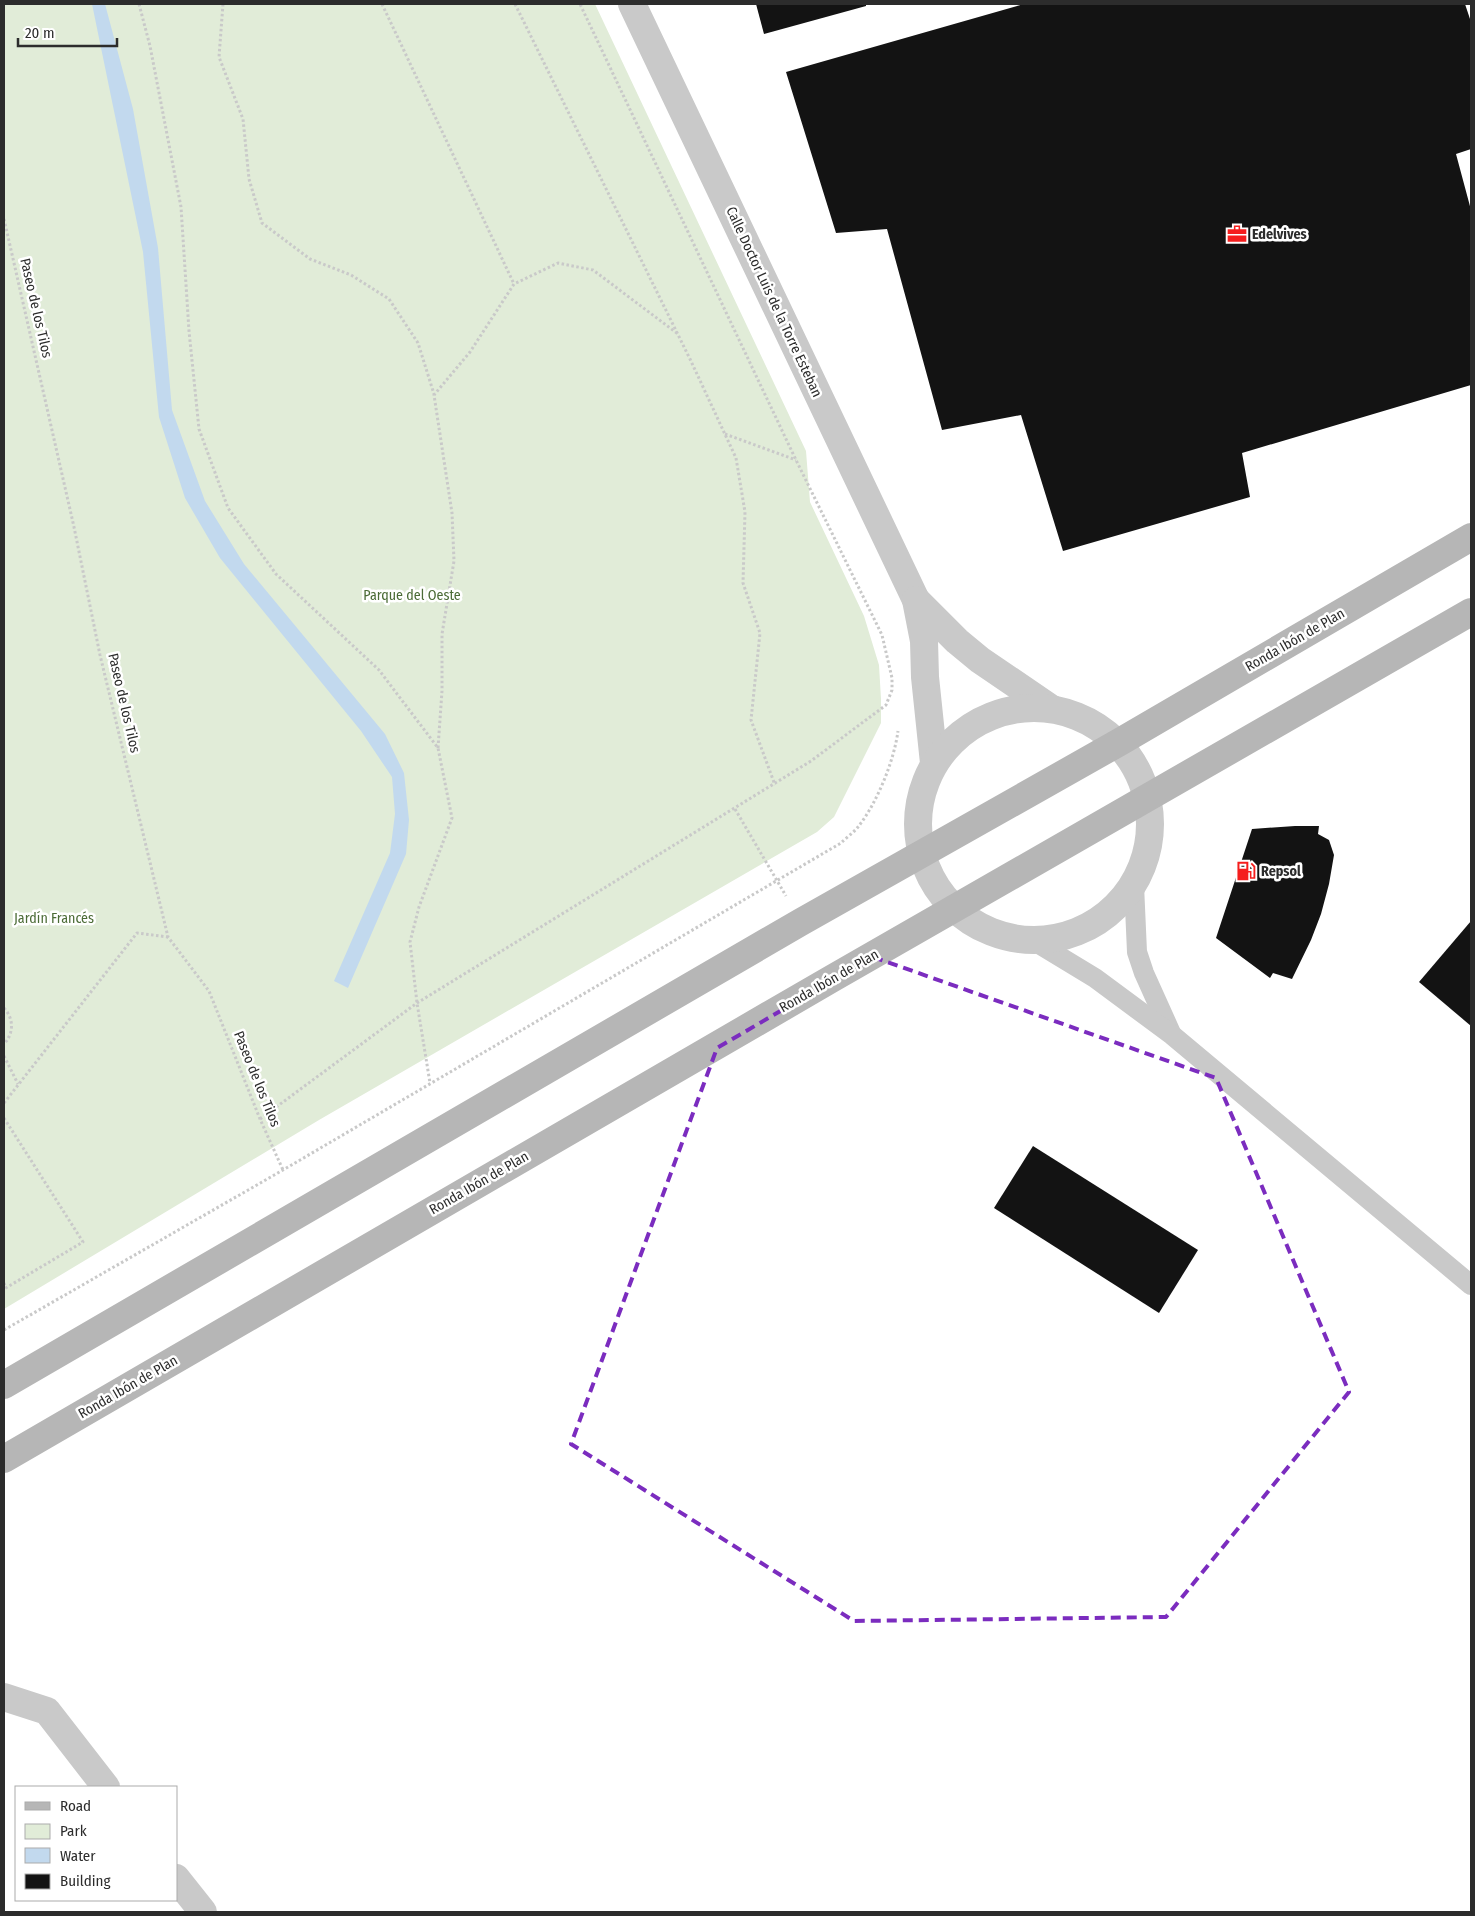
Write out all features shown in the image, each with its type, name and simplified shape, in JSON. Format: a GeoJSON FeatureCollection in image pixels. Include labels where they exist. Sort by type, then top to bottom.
{"type":"FeatureCollection","features":[{"type":"Feature","properties":{"kind":"main road","name":"Ronda Ibón de Plan"},"geometry":{"type":"LineString","coordinates":[[4,1385],[921,853],[1118,743],[1471,537]]}},
{"type":"Feature","properties":{"kind":"main road","name":"Ronda Ibón de Plan"},"geometry":{"type":"LineString","coordinates":[[4,1459],[1471,612]]}},
{"type":"Feature","properties":{"kind":"street","name":"Calle Doctor Luis de la Torre Esteban"},"geometry":{"type":"LineString","coordinates":[[632,4],[916,600]]}},
{"type":"Feature","properties":{"kind":"street"},"geometry":{"type":"LineString","coordinates":[[916,600],[957,641],[980,660],[1052,709]]}},
{"type":"Feature","properties":{"kind":"street"},"geometry":{"type":"LineString","coordinates":[[916,600],[924,641],[925,677],[934,763]]}},
{"type":"Feature","properties":{"kind":"street"},"geometry":{"type":"LineString","coordinates":[[1034,706],[1078,715],[1091,722],[1118,743],[1137,769],[1148,799],[1151,828],[1146,857],[1134,885],[1108,914],[1073,934],[1034,940],[1005,937],[978,926],[954,909],[934,884],[921,853],[917,809],[921,791],[934,763],[960,732],[995,713],[1034,706]]}},
{"type":"Feature","properties":{"kind":"street"},"geometry":{"type":"LineString","coordinates":[[4,1697],[47,1711],[105,1786]]}},
{"type":"Feature","properties":{"kind":"street"},"geometry":{"type":"LineString","coordinates":[[178,1881],[203,1912]]}},
{"type":"Feature","properties":{"kind":"lane"},"geometry":{"type":"LineString","coordinates":[[1134,885],[1137,952],[1144,973],[1172,1035]]}},
{"type":"Feature","properties":{"kind":"lane"},"geometry":{"type":"LineString","coordinates":[[1034,940],[1095,978],[1172,1035],[1471,1285]]}},
{"type":"Feature","properties":{"kind":"path"},"geometry":{"type":"LineString","coordinates":[[139,4],[150,46],[181,207],[189,331],[199,430],[228,508],[276,574],[379,670],[438,748]]}},
{"type":"Feature","properties":{"kind":"path"},"geometry":{"type":"LineString","coordinates":[[223,4],[219,57],[243,119],[249,179],[262,223],[310,259],[351,275],[389,299],[418,343],[434,395],[452,513],[454,561],[442,634],[442,691],[438,748],[452,818],[419,907],[410,942],[417,1003],[430,1083]]}},
{"type":"Feature","properties":{"kind":"path"},"geometry":{"type":"LineString","coordinates":[[382,4],[514,284]]}},
{"type":"Feature","properties":{"kind":"path"},"geometry":{"type":"LineString","coordinates":[[515,4],[678,334],[736,458],[745,512],[742,583],[760,633],[751,720],[775,784]]}},
{"type":"Feature","properties":{"kind":"path"},"geometry":{"type":"LineString","coordinates":[[260,1119],[417,1003],[811,761],[886,705],[892,690],[892,678],[882,635],[796,460],[580,4]]}},
{"type":"Feature","properties":{"kind":"path","name":"Paseo de los Tilos"},"geometry":{"type":"LineString","coordinates":[[4,219],[74,527],[100,655],[168,937],[209,991],[260,1119],[283,1170]]}},
{"type":"Feature","properties":{"kind":"path"},"geometry":{"type":"LineString","coordinates":[[434,395],[470,352],[514,284],[558,263],[593,270],[678,334]]}},
{"type":"Feature","properties":{"kind":"path"},"geometry":{"type":"LineString","coordinates":[[725,434],[796,460]]}},
{"type":"Feature","properties":{"kind":"path"},"geometry":{"type":"LineString","coordinates":[[892,690],[895,696]]}},
{"type":"Feature","properties":{"kind":"path"},"geometry":{"type":"LineString","coordinates":[[4,1330],[283,1170],[841,843],[857,828],[881,787],[896,742],[899,725]]}},
{"type":"Feature","properties":{"kind":"path"},"geometry":{"type":"LineString","coordinates":[[735,809],[788,900]]}},
{"type":"Feature","properties":{"kind":"path"},"geometry":{"type":"LineString","coordinates":[[4,1103],[137,933],[168,937]]}},
{"type":"Feature","properties":{"kind":"path"},"geometry":{"type":"LineString","coordinates":[[4,1008],[11,1019],[12,1028],[4,1044]]}},
{"type":"Feature","properties":{"kind":"path"},"geometry":{"type":"LineString","coordinates":[[4,1056],[18,1084]]}},
{"type":"Feature","properties":{"kind":"path"},"geometry":{"type":"LineString","coordinates":[[4,1118],[83,1242],[5,1288],[4,1283]]}},
{"type":"Feature","properties":{"kind":"highlighted area"},"geometry":{"type":"Polygon","coordinates":[[[873,957],[1216,1078],[1349,1392],[1166,1617],[854,1621],[571,1444],[717,1048],[873,957]]]}},
{"type":"Feature","properties":{"kind":"green space","name":"Parque del Oeste"},"geometry":{"type":"Polygon","coordinates":[[[4,4],[595,4],[806,451],[810,502],[864,616],[879,665],[881,723],[834,817],[817,832],[319,1120],[4,1309],[4,4]]]}},
{"type":"Feature","properties":{"kind":"water"},"geometry":{"type":"Polygon","coordinates":[[[92,4],[105,4],[133,109],[158,248],[172,410],[205,501],[244,564],[385,734],[404,773],[409,820],[406,854],[348,988],[334,981],[390,853],[395,814],[392,777],[361,731],[220,558],[185,498],[159,417],[143,252],[92,4]]]}},
{"type":"Feature","properties":{"kind":"building"},"geometry":{"type":"Polygon","coordinates":[[[756,4],[866,4],[866,6],[764,34],[756,4]]]}},
{"type":"Feature","properties":{"kind":"building"},"geometry":{"type":"Polygon","coordinates":[[[1024,4],[1465,4],[1471,22],[1471,149],[1456,154],[1471,210],[1471,385],[1242,453],[1250,497],[1063,551],[1021,415],[942,430],[887,229],[836,233],[786,72],[1024,4]]]}},
{"type":"Feature","properties":{"kind":"building"},"geometry":{"type":"Polygon","coordinates":[[[1319,826],[1318,834],[1329,840],[1334,855],[1321,914],[1292,979],[1273,973],[1270,978],[1216,938],[1252,829],[1319,826]]]}},
{"type":"Feature","properties":{"kind":"building"},"geometry":{"type":"Polygon","coordinates":[[[1471,921],[1471,1026],[1419,982],[1471,921]]]}},
{"type":"Feature","properties":{"kind":"building"},"geometry":{"type":"Polygon","coordinates":[[[1033,1146],[1198,1250],[1159,1313],[994,1208],[1033,1146]]]}},
{"type":"Feature","properties":{"kind":"place","name":"Edelvives"},"geometry":{"type":"Point","coordinates":[1237,234]}},
{"type":"Feature","properties":{"kind":"place","name":"Repsol"},"geometry":{"type":"Point","coordinates":[1246,871]}},
{"type":"Feature","properties":{"kind":"park label","name":"Jardín Francés"},"geometry":{"type":"Point","coordinates":[54,918]}}]}
